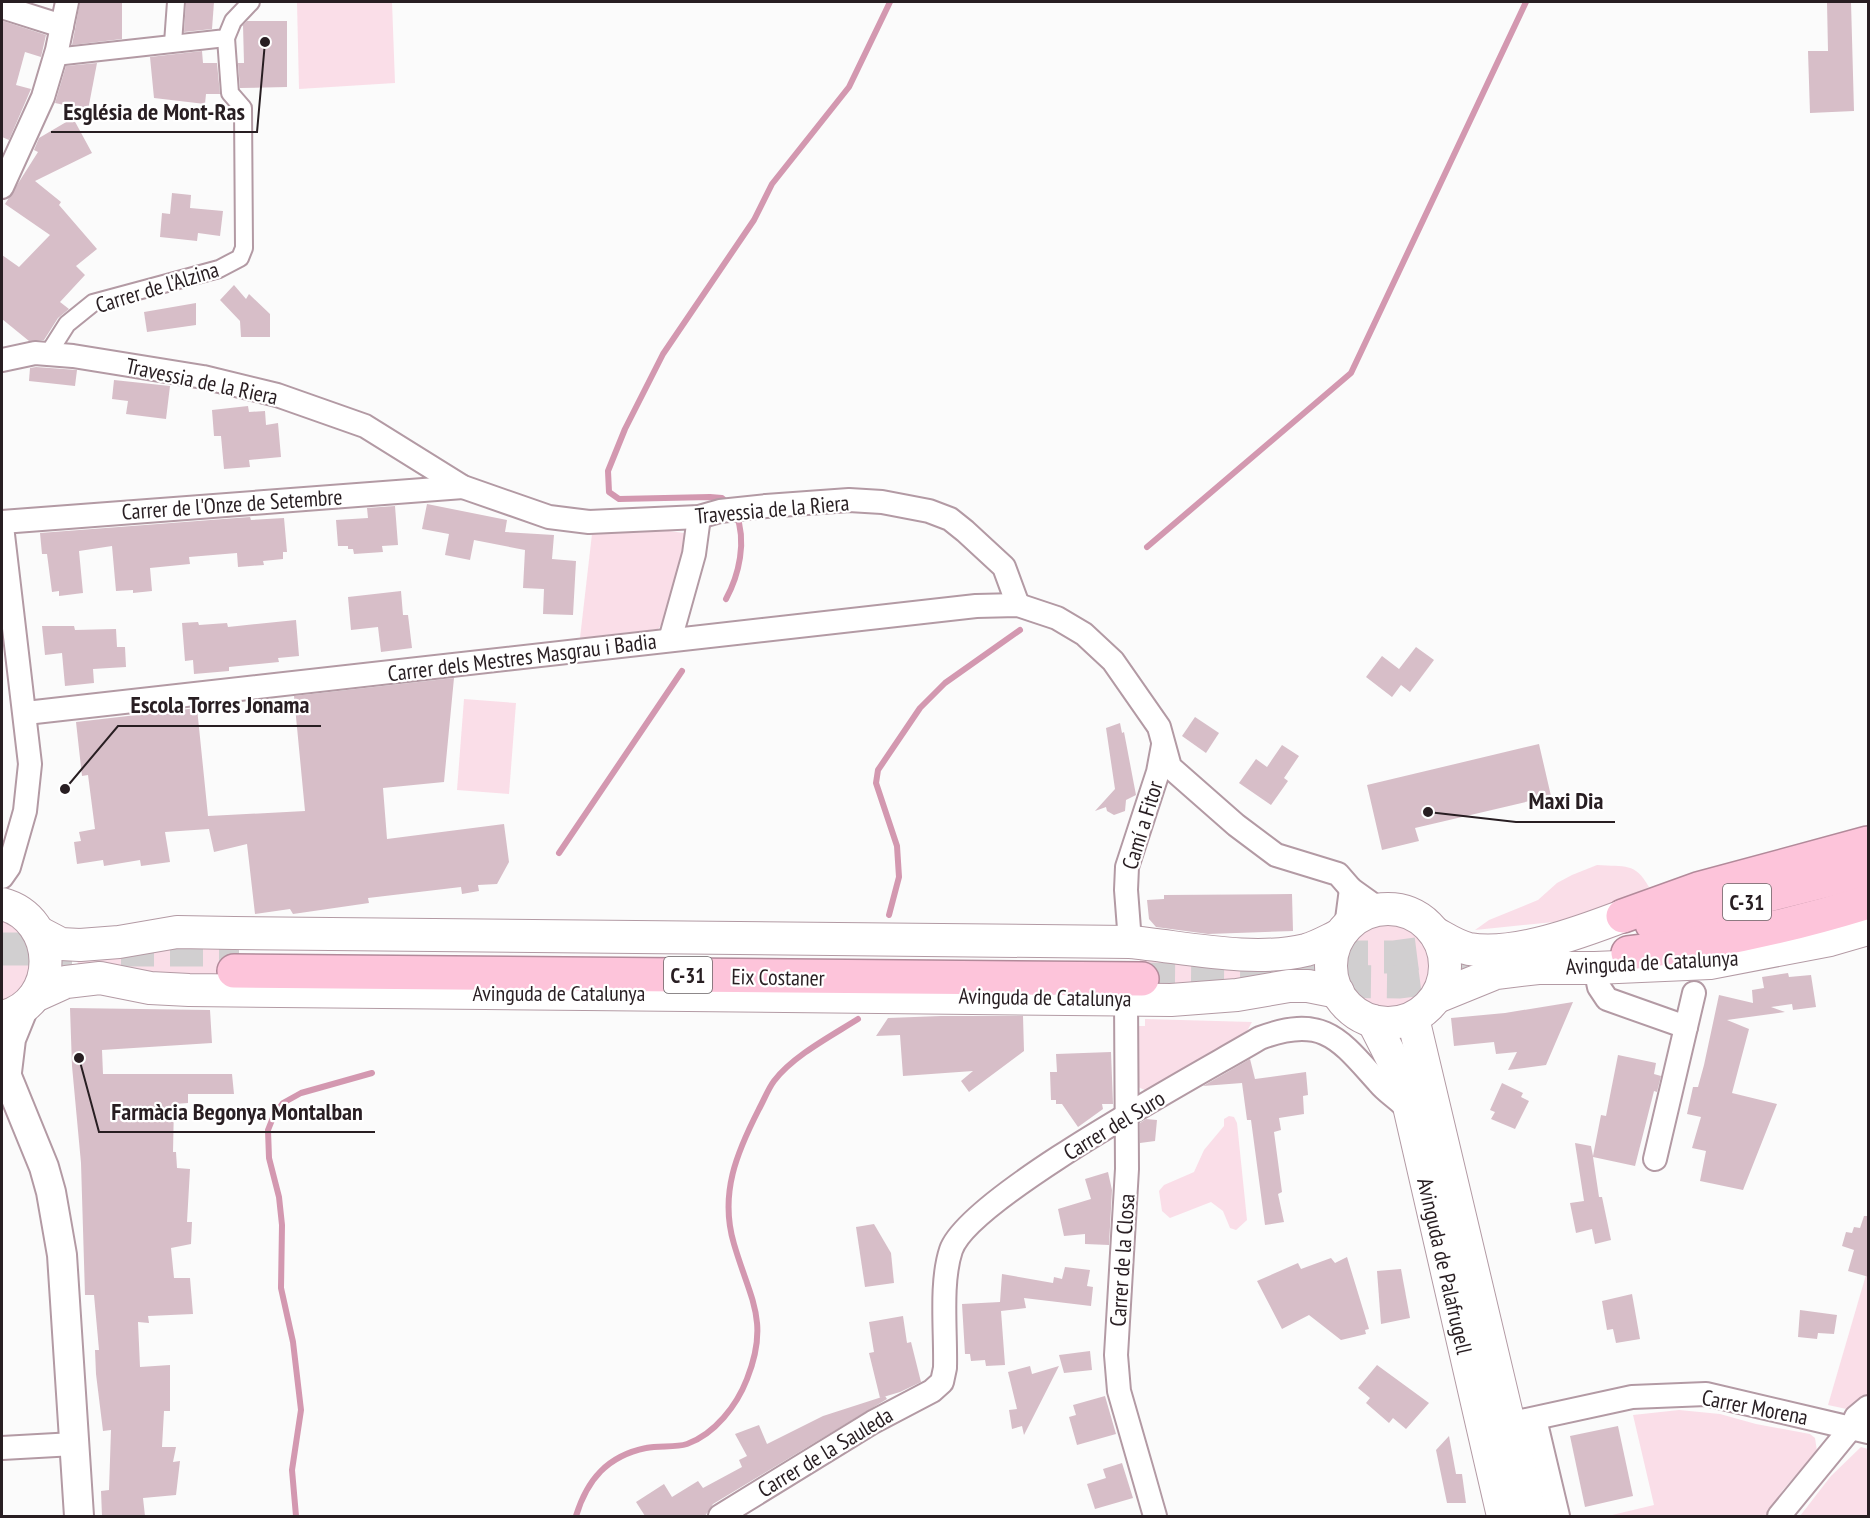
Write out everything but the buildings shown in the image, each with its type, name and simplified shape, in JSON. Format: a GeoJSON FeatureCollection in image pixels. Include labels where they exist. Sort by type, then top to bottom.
{"type":"FeatureCollection","features":[{"type":"Feature","properties":{"kind":"highway"},"geometry":{"type":"LineString","coordinates":[[1625,932],[1689,892],[1869,843]]}},
{"type":"Feature","properties":{"kind":"highway","name":"C-31"},"geometry":{"type":"LineString","coordinates":[[1625,932],[1869,870]]}},
{"type":"Feature","properties":{"kind":"highway","name":"C-31"},"geometry":{"type":"LineString","coordinates":[[1625,932],[1684,947],[1831,914],[1869,902]]}},
{"type":"Feature","properties":{"kind":"highway","name":"Eix Costaner"},"geometry":{"type":"LineString","coordinates":[[237,961],[1132,969]]}},
{"type":"Feature","properties":{"kind":"main road","name":"Avinguda de Catalunya"},"geometry":{"type":"LineString","coordinates":[[2,904],[15,908],[35,926],[61,944],[119,942],[177,932],[1132,969],[1212,998],[1289,986],[1308,986],[1338,993]]}},
{"type":"Feature","properties":{"kind":"main road"},"geometry":{"type":"LineString","coordinates":[[1392,908],[1410,913],[1427,923],[1435,933],[1445,959],[1444,979],[1437,997],[1413,1018],[1393,1023],[1373,1021],[1356,1013],[1338,993],[1331,970],[1331,957],[1343,931],[1361,915],[1379,909],[1392,908]]}},
{"type":"Feature","properties":{"kind":"main road"},"geometry":{"type":"LineString","coordinates":[[20,1007],[46,965],[35,926]]}},
{"type":"Feature","properties":{"kind":"main road","name":"Avinguda de Catalunya"},"geometry":{"type":"LineString","coordinates":[[1437,997],[1496,973],[1538,968],[1710,963],[1830,940],[1869,929]]}},
{"type":"Feature","properties":{"kind":"main road","name":"Avinguda de Catalunya"},"geometry":{"type":"LineString","coordinates":[[20,1007],[66,982],[100,978],[150,988],[189,990],[1132,969],[1205,951],[1269,953],[1308,950],[1343,931]]}},
{"type":"Feature","properties":{"kind":"main road","name":"Avinguda de Catalunya"},"geometry":{"type":"LineString","coordinates":[[1435,933],[1458,946],[1470,949],[1504,948],[1542,943],[1578,933],[1625,932]]}},
{"type":"Feature","properties":{"kind":"main road","name":"Avinguda de Palafrugell"},"geometry":{"type":"LineString","coordinates":[[1413,1018],[1522,1421],[1531,1516]]}},
{"type":"Feature","properties":{"kind":"main road","name":"Avinguda de Palafrugell"},"geometry":{"type":"LineString","coordinates":[[1373,1021],[1403,1080],[1503,1516]]}},
{"type":"Feature","properties":{"kind":"street"},"geometry":{"type":"LineString","coordinates":[[2,187],[43,97],[55,57],[67,2]]}},
{"type":"Feature","properties":{"kind":"street"},"geometry":{"type":"LineString","coordinates":[[173,43],[176,2]]}},
{"type":"Feature","properties":{"kind":"street"},"geometry":{"type":"LineString","coordinates":[[55,57],[226,38],[233,21],[251,2]]}},
{"type":"Feature","properties":{"kind":"street"},"geometry":{"type":"LineString","coordinates":[[2,7],[62,26]]}},
{"type":"Feature","properties":{"kind":"street","name":"Carrer de l'Alzina"},"geometry":{"type":"LineString","coordinates":[[48,354],[67,324],[93,303],[219,269],[240,258],[244,248],[243,108],[230,93],[226,38]]}},
{"type":"Feature","properties":{"kind":"street","name":"Travessia de la Riera"},"geometry":{"type":"LineString","coordinates":[[2,360],[35,353],[48,354],[203,377],[276,395],[365,426],[463,487],[549,517],[589,522],[710,514],[849,500],[882,502],[929,511],[957,525],[1004,567],[1018,605]]}},
{"type":"Feature","properties":{"kind":"street"},"geometry":{"type":"LineString","coordinates":[[409,491],[425,462]]}},
{"type":"Feature","properties":{"kind":"street","name":"Carrer de l'Onze de Setembre"},"geometry":{"type":"LineString","coordinates":[[2,524],[463,487]]}},
{"type":"Feature","properties":{"kind":"street"},"geometry":{"type":"LineString","coordinates":[[670,640],[694,554],[710,514]]}},
{"type":"Feature","properties":{"kind":"street"},"geometry":{"type":"LineString","coordinates":[[2,524],[26,713],[30,764],[25,812],[5,872],[35,926]]}},
{"type":"Feature","properties":{"kind":"street"},"geometry":{"type":"LineString","coordinates":[[1018,605],[1071,624],[1113,661],[1159,727],[1170,767],[1236,825],[1276,855],[1338,874],[1351,889],[1379,909]]}},
{"type":"Feature","properties":{"kind":"street","name":"Carrer dels Mestres Masgrau i Badia"},"geometry":{"type":"LineString","coordinates":[[26,713],[976,606],[1018,605]]}},
{"type":"Feature","properties":{"kind":"street","name":"Camí a Fitor"},"geometry":{"type":"LineString","coordinates":[[1132,969],[1126,890],[1127,867],[1158,772],[1164,744]]}},
{"type":"Feature","properties":{"kind":"street"},"geometry":{"type":"LineString","coordinates":[[1343,931],[1351,889]]}},
{"type":"Feature","properties":{"kind":"street"},"geometry":{"type":"LineString","coordinates":[[1595,968],[1599,987],[1607,999],[1686,1027]]}},
{"type":"Feature","properties":{"kind":"street","name":"Carrer de la Closa"},"geometry":{"type":"LineString","coordinates":[[1132,969],[1117,1372],[1119,1391],[1155,1516]]}},
{"type":"Feature","properties":{"kind":"street"},"geometry":{"type":"LineString","coordinates":[[1655,1159],[1695,993]]}},
{"type":"Feature","properties":{"kind":"street"},"geometry":{"type":"LineString","coordinates":[[20,1007],[4,1068],[44,1167],[53,1200],[62,1255],[79,1516]]}},
{"type":"Feature","properties":{"kind":"street","name":"Carrer del Suro"},"geometry":{"type":"LineString","coordinates":[[932,1391],[942,1382],[945,1368],[947,1269],[952,1248],[963,1230],[1021,1182],[1128,1115],[1260,1038],[1283,1031],[1308,1030],[1325,1032],[1340,1041],[1384,1089],[1410,1112]]}},
{"type":"Feature","properties":{"kind":"street","name":"Carrer de la Sauleda"},"geometry":{"type":"LineString","coordinates":[[720,1516],[873,1422],[932,1391]]}},
{"type":"Feature","properties":{"kind":"street","name":"Carrer Morena"},"geometry":{"type":"LineString","coordinates":[[1522,1421],[1632,1397],[1706,1394],[1860,1430]]}},
{"type":"Feature","properties":{"kind":"street"},"geometry":{"type":"LineString","coordinates":[[1779,1516],[1860,1430],[1856,1417],[1869,1407]]}},
{"type":"Feature","properties":{"kind":"street","name":"Avinguda de Palafrugell"},"geometry":{"type":"LineString","coordinates":[[1522,1421],[1558,1516]]}},
{"type":"Feature","properties":{"kind":"street"},"geometry":{"type":"LineString","coordinates":[[2,1448],[74,1444]]}},
{"type":"Feature","properties":{"kind":"shaded area"},"geometry":{"type":"Polygon","coordinates":[[[297,2],[392,2],[395,83],[299,89],[297,2]]]}},
{"type":"Feature","properties":{"kind":"shaded area"},"geometry":{"type":"Polygon","coordinates":[[[669,531],[684,533],[689,538],[663,623],[658,629],[580,638],[592,534],[669,531]]]}},
{"type":"Feature","properties":{"kind":"shaded area"},"geometry":{"type":"Polygon","coordinates":[[[464,699],[516,703],[509,794],[457,790],[464,699]]]}},
{"type":"Feature","properties":{"kind":"shaded area"},"geometry":{"type":"Polygon","coordinates":[[[1597,865],[1628,867],[1639,873],[1649,887],[1618,902],[1564,921],[1475,930],[1489,920],[1538,900],[1557,883],[1597,865]]]}},
{"type":"Feature","properties":{"kind":"shaded area"},"geometry":{"type":"Polygon","coordinates":[[[2,915],[26,933],[34,965],[21,991],[2,1003],[2,915]]]}},
{"type":"Feature","properties":{"kind":"shaded area"},"geometry":{"type":"Polygon","coordinates":[[[1389,920],[1407,924],[1422,934],[1432,949],[1436,967],[1432,985],[1422,1000],[1407,1010],[1389,1014],[1371,1010],[1356,1000],[1346,985],[1342,967],[1346,949],[1356,934],[1371,924],[1389,920]]]}},
{"type":"Feature","properties":{"kind":"shaded area"},"geometry":{"type":"Polygon","coordinates":[[[237,941],[237,979],[78,968],[77,954],[237,941]]]}},
{"type":"Feature","properties":{"kind":"shaded area"},"geometry":{"type":"Polygon","coordinates":[[[1140,949],[1299,964],[1299,977],[1140,988],[1140,949]]]}},
{"type":"Feature","properties":{"kind":"shaded area"},"geometry":{"type":"Polygon","coordinates":[[[1145,1019],[1252,1022],[1246,1033],[1147,1091],[1138,1087],[1133,1026],[1145,1026],[1145,1019]]]}},
{"type":"Feature","properties":{"kind":"shaded area"},"geometry":{"type":"Polygon","coordinates":[[[1229,1116],[1234,1117],[1237,1123],[1247,1220],[1236,1230],[1230,1228],[1223,1211],[1211,1202],[1170,1218],[1162,1211],[1159,1191],[1164,1185],[1194,1172],[1204,1150],[1224,1126],[1224,1119],[1229,1116]]]}},
{"type":"Feature","properties":{"kind":"shaded area"},"geometry":{"type":"Polygon","coordinates":[[[1868,1268],[1868,1396],[1851,1410],[1828,1405],[1868,1268]]]}},
{"type":"Feature","properties":{"kind":"shaded area"},"geometry":{"type":"Polygon","coordinates":[[[1679,1410],[1720,1414],[1756,1424],[1810,1434],[1815,1438],[1817,1451],[1783,1490],[1765,1516],[1608,1516],[1654,1505],[1633,1415],[1679,1410]]]}},
{"type":"Feature","properties":{"kind":"shaded area"},"geometry":{"type":"Polygon","coordinates":[[[1861,1447],[1868,1449],[1868,1516],[1800,1516],[1831,1476],[1861,1447]]]}},
{"type":"Feature","properties":{"kind":"waterway"},"geometry":{"type":"LineString","coordinates":[[729,504],[722,498],[710,497],[619,499],[609,492],[608,471],[625,429],[663,354],[754,220],[772,184],[849,87],[890,2]]}},
{"type":"Feature","properties":{"kind":"waterway"},"geometry":{"type":"LineString","coordinates":[[1147,547],[1351,373],[1526,2]]}},
{"type":"Feature","properties":{"kind":"waterway"},"geometry":{"type":"LineString","coordinates":[[726,599],[735,579],[740,558],[741,535],[736,514]]}},
{"type":"Feature","properties":{"kind":"waterway"},"geometry":{"type":"LineString","coordinates":[[889,915],[899,877],[897,846],[876,783],[878,770],[920,708],[945,683],[1020,630]]}},
{"type":"Feature","properties":{"kind":"waterway"},"geometry":{"type":"LineString","coordinates":[[559,853],[682,671]]}},
{"type":"Feature","properties":{"kind":"waterway"},"geometry":{"type":"LineString","coordinates":[[576,1516],[586,1491],[600,1471],[620,1457],[632,1452],[651,1447],[682,1445],[697,1439],[716,1426],[743,1389],[754,1359],[757,1325],[755,1310],[730,1226],[728,1208],[737,1157],[774,1081],[791,1063],[858,1019]]}},
{"type":"Feature","properties":{"kind":"waterway"},"geometry":{"type":"LineString","coordinates":[[296,1516],[292,1470],[301,1410],[293,1342],[281,1288],[282,1225],[279,1197],[269,1158],[268,1130],[274,1115],[283,1103],[301,1093],[372,1073]]}},
{"type":"Feature","properties":{"kind":"tunnel"},"geometry":{"type":"LineString","coordinates":[[1286,957],[1393,957],[1480,946]]}},
{"type":"Feature","properties":{"kind":"tunnel"},"geometry":{"type":"LineString","coordinates":[[2,949],[72,949]]}},
{"type":"Feature","properties":{"kind":"tunnel"},"geometry":{"type":"LineString","coordinates":[[121,950],[239,950]]}},
{"type":"Feature","properties":{"kind":"tunnel"},"geometry":{"type":"LineString","coordinates":[[1142,979],[1400,982],[1490,970]]}},
{"type":"Feature","properties":{"kind":"place","name":"Església de Mont-Ras"},"geometry":{"type":"Point","coordinates":[265,42]}},
{"type":"Feature","properties":{"kind":"place","name":"Escola Torres Jonama"},"geometry":{"type":"Point","coordinates":[65,789]}},
{"type":"Feature","properties":{"kind":"place","name":"Maxi Dia"},"geometry":{"type":"Point","coordinates":[1428,812]}},
{"type":"Feature","properties":{"kind":"place","name":"Farmàcia Begonya Montalban"},"geometry":{"type":"Point","coordinates":[79,1058]}}]}
